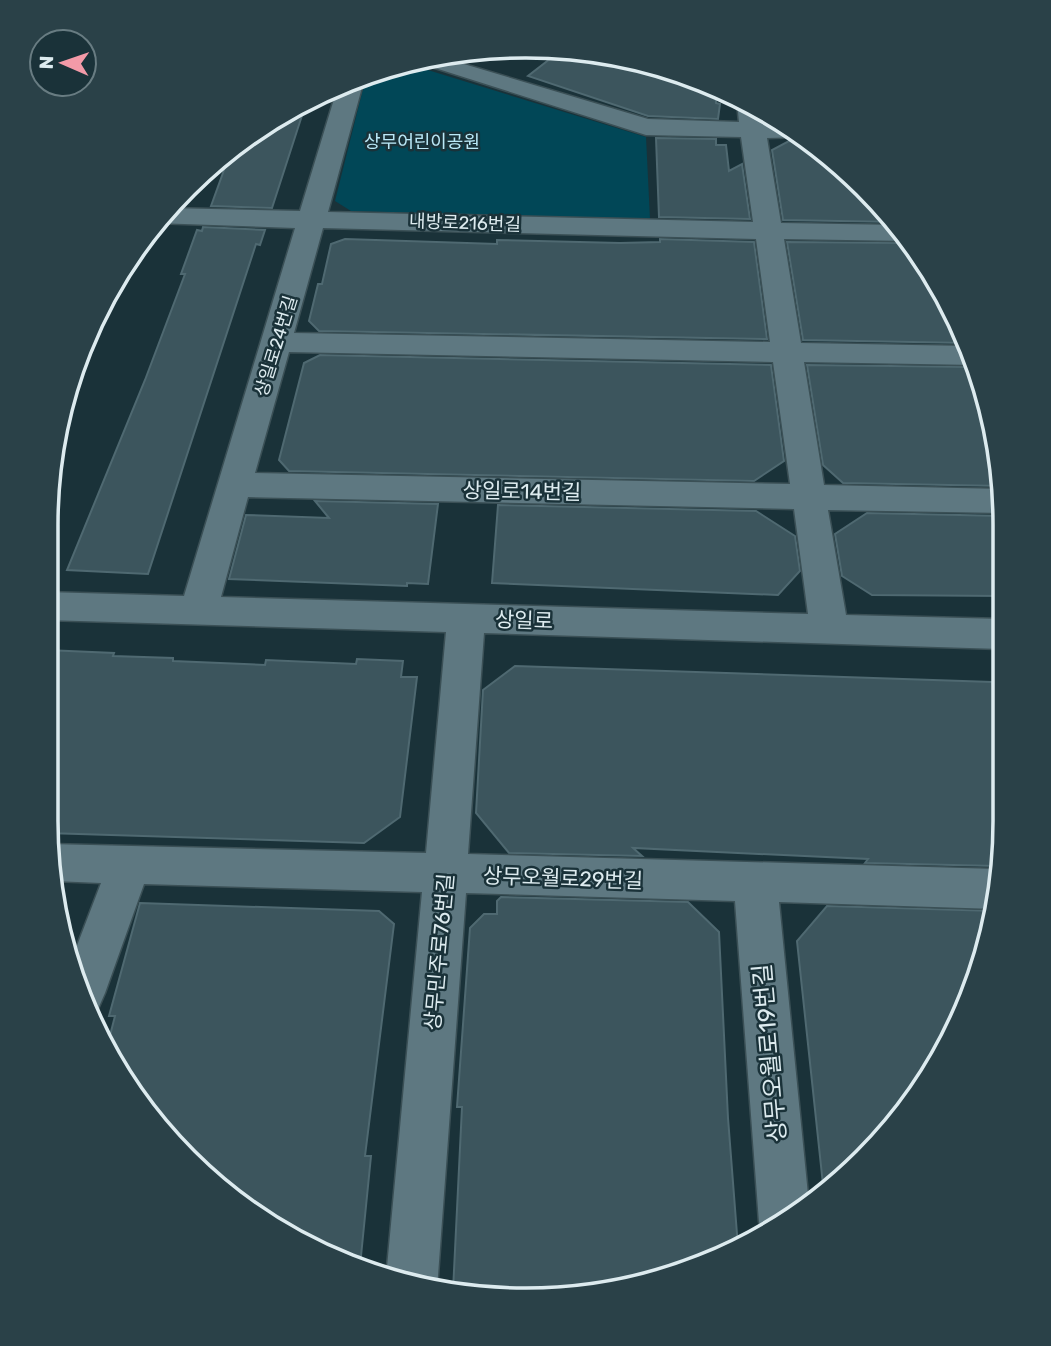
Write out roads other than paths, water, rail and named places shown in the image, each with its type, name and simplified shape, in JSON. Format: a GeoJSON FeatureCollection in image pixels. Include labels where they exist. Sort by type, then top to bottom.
{"type":"FeatureCollection","features":[{"type":"Feature","properties":{"kind":"street"},"geometry":{"type":"LineString","coordinates":[[444,65],[646,127],[751,116],[829,628]]}},
{"type":"Feature","properties":{"kind":"street","name":"상일로24번길"},"geometry":{"type":"LineString","coordinates":[[198,612],[349,92]]}},
{"type":"Feature","properties":{"kind":"street","name":"내방로216번길"},"geometry":{"type":"LineString","coordinates":[[175,216],[891,234]]}},
{"type":"Feature","properties":{"kind":"street"},"geometry":{"type":"LineString","coordinates":[[277,342],[961,356]]}},
{"type":"Feature","properties":{"kind":"street","name":"상일로14번길"},"geometry":{"type":"LineString","coordinates":[[234,485],[992,501]]}},
{"type":"Feature","properties":{"kind":"street","name":"상일로"},"geometry":{"type":"LineString","coordinates":[[58,606],[993,634]]}},
{"type":"Feature","properties":{"kind":"street","name":"상무민주로76번길"},"geometry":{"type":"LineString","coordinates":[[413,1274],[466,618]]}},
{"type":"Feature","properties":{"kind":"street","name":"상무오월로29번길"},"geometry":{"type":"LineString","coordinates":[[60,862],[988,889]]}},
{"type":"Feature","properties":{"kind":"street"},"geometry":{"type":"LineString","coordinates":[[86,981],[129,865]]}},
{"type":"Feature","properties":{"kind":"street","name":"상무오월로19번길"},"geometry":{"type":"LineString","coordinates":[[755,883],[784,1210]]}},
{"type":"Feature","properties":{"kind":"park label","name":"상무어린이공원"},"geometry":{"type":"Point","coordinates":[422,142]}}]}
